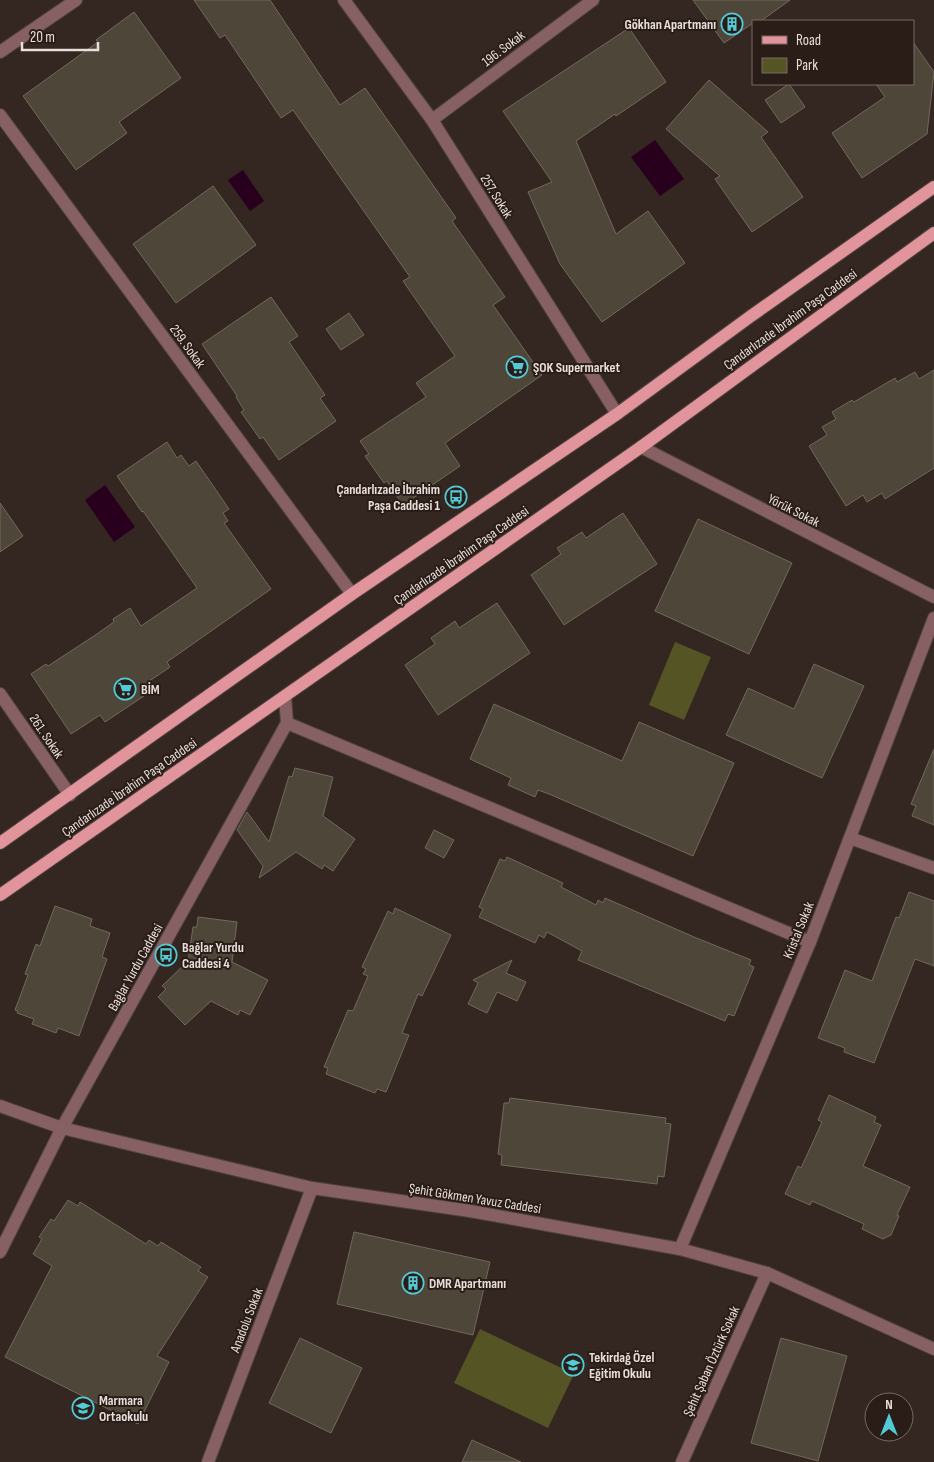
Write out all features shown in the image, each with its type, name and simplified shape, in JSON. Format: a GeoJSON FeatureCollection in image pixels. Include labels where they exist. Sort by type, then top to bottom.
{"type":"FeatureCollection","features":[{"type":"Feature","properties":{"kind":"main road","name":"Çandarlızade İbrahim Paşa Caddesi"},"geometry":{"type":"LineString","coordinates":[[0,843],[352,594],[617,414],[751,316],[934,187]]}},
{"type":"Feature","properties":{"kind":"main road","name":"Çandarlızade İbrahim Paşa Caddesi"},"geometry":{"type":"LineString","coordinates":[[0,895],[641,447],[934,233]]}},
{"type":"Feature","properties":{"kind":"street"},"geometry":{"type":"LineString","coordinates":[[0,52],[76,0]]}},
{"type":"Feature","properties":{"kind":"street","name":"257. Sokak"},"geometry":{"type":"LineString","coordinates":[[344,0],[432,120],[617,414]]}},
{"type":"Feature","properties":{"kind":"street","name":"196. Sokak"},"geometry":{"type":"LineString","coordinates":[[432,120],[593,0]]}},
{"type":"Feature","properties":{"kind":"street","name":"259. Sokak"},"geometry":{"type":"LineString","coordinates":[[0,115],[352,594]]}},
{"type":"Feature","properties":{"kind":"street","name":"Yörük Sokak"},"geometry":{"type":"LineString","coordinates":[[641,447],[934,597]]}},
{"type":"Feature","properties":{"kind":"street","name":"Kristal Sokak"},"geometry":{"type":"LineString","coordinates":[[680,1249],[810,942],[934,618]]}},
{"type":"Feature","properties":{"kind":"street","name":"261. Sokak"},"geometry":{"type":"LineString","coordinates":[[0,694],[70,795]]}},
{"type":"Feature","properties":{"kind":"street"},"geometry":{"type":"LineString","coordinates":[[285,696],[287,723],[810,942]]}},
{"type":"Feature","properties":{"kind":"street","name":"Bağlar Yurdu Caddesi"},"geometry":{"type":"LineString","coordinates":[[0,1252],[62,1128],[287,723]]}},
{"type":"Feature","properties":{"kind":"street"},"geometry":{"type":"LineString","coordinates":[[850,838],[934,868]]}},
{"type":"Feature","properties":{"kind":"street","name":"Şehit Gökmen Yavuz Caddesi"},"geometry":{"type":"LineString","coordinates":[[0,1106],[62,1128],[312,1188],[470,1212],[680,1249],[767,1273],[934,1349]]}},
{"type":"Feature","properties":{"kind":"street","name":"Anadolu Sokak"},"geometry":{"type":"LineString","coordinates":[[208,1462],[312,1188]]}},
{"type":"Feature","properties":{"kind":"street","name":"Şehit Şaban Öztürk Sokak"},"geometry":{"type":"LineString","coordinates":[[682,1462],[767,1273]]}},
{"type":"Feature","properties":{"kind":"green space"},"geometry":{"type":"Polygon","coordinates":[[[675,642],[711,657],[684,720],[649,705],[675,642]]]}},
{"type":"Feature","properties":{"kind":"green space"},"geometry":{"type":"Polygon","coordinates":[[[480,1329],[574,1374],[548,1428],[454,1383],[480,1329]]]}},
{"type":"Feature","properties":{"kind":"shaded area"},"geometry":{"type":"Polygon","coordinates":[[[655,140],[684,179],[660,196],[631,157],[655,140]]]}},
{"type":"Feature","properties":{"kind":"shaded area"},"geometry":{"type":"Polygon","coordinates":[[[243,170],[264,201],[250,211],[228,180],[243,170]]]}},
{"type":"Feature","properties":{"kind":"shaded area"},"geometry":{"type":"Polygon","coordinates":[[[105,485],[135,527],[114,542],[85,500],[105,485]]]}},
{"type":"Feature","properties":{"kind":"building"},"geometry":{"type":"Polygon","coordinates":[[[194,0],[270,0],[340,105],[365,88],[456,218],[452,221],[505,297],[493,305],[542,375],[445,443],[460,466],[403,505],[387,481],[384,483],[365,456],[369,454],[360,441],[426,397],[416,383],[455,356],[403,281],[410,277],[293,110],[281,118],[225,35],[220,38],[194,0]]]}},
{"type":"Feature","properties":{"kind":"building","name":"Gökhan Apartmanı"},"geometry":{"type":"Polygon","coordinates":[[[693,0],[790,0],[762,20],[752,20],[752,24],[724,43],[693,0]]]}},
{"type":"Feature","properties":{"kind":"building"},"geometry":{"type":"Polygon","coordinates":[[[134,12],[181,78],[119,122],[127,133],[76,170],[23,96],[98,42],[96,40],[134,12]]]}},
{"type":"Feature","properties":{"kind":"building"},"geometry":{"type":"Polygon","coordinates":[[[629,28],[666,82],[576,141],[616,234],[648,211],[685,263],[602,322],[560,264],[528,192],[552,182],[503,111],[629,28]]]}},
{"type":"Feature","properties":{"kind":"building"},"geometry":{"type":"Polygon","coordinates":[[[914,43],[934,72],[927,134],[862,178],[832,133],[885,97],[877,85],[914,85],[914,43]]]}},
{"type":"Feature","properties":{"kind":"building"},"geometry":{"type":"Polygon","coordinates":[[[709,80],[768,132],[761,137],[803,197],[752,232],[715,179],[720,176],[666,129],[709,80]]]}},
{"type":"Feature","properties":{"kind":"building"},"geometry":{"type":"Polygon","coordinates":[[[790,85],[805,107],[781,123],[765,100],[790,85]]]}},
{"type":"Feature","properties":{"kind":"building"},"geometry":{"type":"Polygon","coordinates":[[[213,186],[256,245],[176,303],[133,244],[213,186]]]}},
{"type":"Feature","properties":{"kind":"building"},"geometry":{"type":"Polygon","coordinates":[[[271,297],[298,336],[289,342],[325,395],[320,398],[336,421],[279,460],[263,437],[260,439],[241,412],[244,410],[237,396],[202,344],[271,297]]]}},
{"type":"Feature","properties":{"kind":"building"},"geometry":{"type":"Polygon","coordinates":[[[349,313],[364,335],[341,350],[326,329],[349,313]]]}},
{"type":"Feature","properties":{"kind":"building"},"geometry":{"type":"Polygon","coordinates":[[[934,370],[934,468],[885,499],[882,493],[867,502],[863,495],[846,506],[809,446],[827,435],[822,427],[836,419],[832,412],[852,400],[854,402],[895,378],[897,382],[915,372],[919,379],[934,370]]]}},
{"type":"Feature","properties":{"kind":"building"},"geometry":{"type":"Polygon","coordinates":[[[167,442],[177,458],[181,455],[189,466],[196,461],[229,509],[223,513],[228,521],[224,523],[271,589],[167,662],[170,667],[142,686],[147,694],[105,722],[100,715],[71,734],[31,674],[46,664],[48,666],[94,636],[114,622],[113,619],[130,608],[141,626],[197,588],[117,476],[167,442]]]}},
{"type":"Feature","properties":{"kind":"building"},"geometry":{"type":"Polygon","coordinates":[[[0,503],[23,536],[0,552],[0,503]]]}},
{"type":"Feature","properties":{"kind":"building"},"geometry":{"type":"Polygon","coordinates":[[[623,513],[657,564],[564,625],[531,575],[561,554],[557,548],[582,532],[586,538],[623,513]]]}},
{"type":"Feature","properties":{"kind":"building"},"geometry":{"type":"Polygon","coordinates":[[[698,519],[792,563],[749,654],[655,611],[698,519]]]}},
{"type":"Feature","properties":{"kind":"building"},"geometry":{"type":"Polygon","coordinates":[[[497,603],[530,653],[438,715],[405,665],[435,644],[431,638],[455,621],[459,628],[497,603]]]}},
{"type":"Feature","properties":{"kind":"building"},"geometry":{"type":"Polygon","coordinates":[[[814,664],[864,686],[822,778],[726,735],[748,688],[794,709],[814,664]]]}},
{"type":"Feature","properties":{"kind":"building"},"geometry":{"type":"Polygon","coordinates":[[[494,704],[622,761],[639,722],[734,763],[693,856],[549,794],[538,790],[535,797],[508,785],[511,778],[470,759],[494,704]]]}},
{"type":"Feature","properties":{"kind":"building"},"geometry":{"type":"Polygon","coordinates":[[[934,749],[934,825],[912,816],[916,806],[911,804],[934,749]]]}},
{"type":"Feature","properties":{"kind":"building"},"geometry":{"type":"Polygon","coordinates":[[[295,768],[333,777],[323,816],[355,839],[333,871],[324,865],[322,869],[296,852],[259,878],[263,866],[237,830],[247,812],[269,842],[289,776],[292,777],[295,768]]]}},
{"type":"Feature","properties":{"kind":"building"},"geometry":{"type":"Polygon","coordinates":[[[434,830],[454,840],[444,858],[425,848],[434,830]]]}},
{"type":"Feature","properties":{"kind":"building"},"geometry":{"type":"Polygon","coordinates":[[[507,857],[563,883],[561,887],[596,905],[598,900],[603,903],[605,898],[751,960],[749,965],[754,967],[734,1016],[728,1014],[725,1021],[578,960],[582,951],[547,932],[544,938],[539,935],[535,943],[479,917],[483,909],[479,907],[500,859],[505,861],[507,857]]]}},
{"type":"Feature","properties":{"kind":"building"},"geometry":{"type":"Polygon","coordinates":[[[909,892],[934,901],[934,966],[915,959],[874,1063],[844,1052],[845,1048],[818,1038],[845,970],[872,981],[896,917],[899,918],[909,892]]]}},
{"type":"Feature","properties":{"kind":"building"},"geometry":{"type":"Polygon","coordinates":[[[55,906],[92,919],[90,926],[110,933],[102,957],[107,959],[79,1036],[58,1028],[56,1033],[32,1024],[34,1019],[17,1013],[18,1011],[15,1010],[28,975],[25,974],[36,944],[40,946],[55,906]]]}},
{"type":"Feature","properties":{"kind":"building"},"geometry":{"type":"Polygon","coordinates":[[[395,908],[451,935],[422,996],[418,994],[402,1033],[409,1035],[386,1092],[377,1089],[375,1093],[326,1074],[328,1068],[324,1067],[348,1010],[353,1011],[368,976],[363,974],[366,969],[362,967],[388,911],[393,914],[395,908]]]}},
{"type":"Feature","properties":{"kind":"building"},"geometry":{"type":"Polygon","coordinates":[[[198,917],[237,922],[232,962],[268,980],[250,1015],[240,1010],[238,1015],[211,1001],[185,1025],[158,997],[166,989],[162,986],[188,961],[193,927],[197,927],[198,917]]]}},
{"type":"Feature","properties":{"kind":"building"},"geometry":{"type":"Polygon","coordinates":[[[512,960],[506,973],[526,982],[517,1001],[497,992],[487,1013],[468,1004],[478,983],[473,980],[512,960]]]}},
{"type":"Feature","properties":{"kind":"building"},"geometry":{"type":"Polygon","coordinates":[[[829,1095],[876,1117],[874,1122],[881,1125],[863,1166],[910,1187],[897,1215],[899,1216],[891,1235],[883,1239],[862,1229],[864,1224],[812,1201],[810,1205],[785,1194],[798,1166],[801,1168],[822,1122],[818,1120],[829,1095]]]}},
{"type":"Feature","properties":{"kind":"building"},"geometry":{"type":"Polygon","coordinates":[[[510,1098],[666,1118],[665,1123],[671,1124],[664,1177],[658,1176],[657,1184],[501,1165],[502,1155],[498,1154],[504,1103],[509,1103],[510,1098]]]}},
{"type":"Feature","properties":{"kind":"building"},"geometry":{"type":"Polygon","coordinates":[[[68,1200],[78,1206],[80,1202],[146,1244],[149,1240],[158,1246],[161,1242],[201,1267],[198,1271],[208,1277],[157,1356],[169,1362],[138,1424],[5,1357],[52,1266],[33,1254],[42,1239],[39,1237],[51,1219],[54,1221],[68,1200]]]}},
{"type":"Feature","properties":{"kind":"building","name":"DMR Apartmanı"},"geometry":{"type":"Polygon","coordinates":[[[354,1232],[490,1262],[473,1335],[337,1304],[354,1232]]]}},
{"type":"Feature","properties":{"kind":"building"},"geometry":{"type":"Polygon","coordinates":[[[300,1338],[362,1368],[331,1433],[269,1403],[300,1338]]]}},
{"type":"Feature","properties":{"kind":"building"},"geometry":{"type":"Polygon","coordinates":[[[781,1338],[847,1356],[818,1461],[751,1443],[781,1338]]]}},
{"type":"Feature","properties":{"kind":"building"},"geometry":{"type":"Polygon","coordinates":[[[472,1440],[521,1462],[462,1462],[472,1440]]]}},
{"type":"Feature","properties":{"kind":"place","name":"Gökhan Apartmanı"},"geometry":{"type":"Point","coordinates":[732,24]}},
{"type":"Feature","properties":{"kind":"place","name":"ŞOK Supermarket"},"geometry":{"type":"Point","coordinates":[517,367]}},
{"type":"Feature","properties":{"kind":"place","name":"Çandarlızade İbrahim Paşa Caddesi 1"},"geometry":{"type":"Point","coordinates":[456,497]}},
{"type":"Feature","properties":{"kind":"place","name":"BİM"},"geometry":{"type":"Point","coordinates":[125,689]}},
{"type":"Feature","properties":{"kind":"place","name":"Bağlar Yurdu Caddesi 4"},"geometry":{"type":"Point","coordinates":[166,955]}},
{"type":"Feature","properties":{"kind":"place","name":"DMR Apartmanı"},"geometry":{"type":"Point","coordinates":[413,1283]}},
{"type":"Feature","properties":{"kind":"place","name":"Tekirdağ Özel Eğitim Okulu"},"geometry":{"type":"Point","coordinates":[573,1365]}},
{"type":"Feature","properties":{"kind":"place","name":"Marmara Ortaokulu"},"geometry":{"type":"Point","coordinates":[83,1408]}}]}
